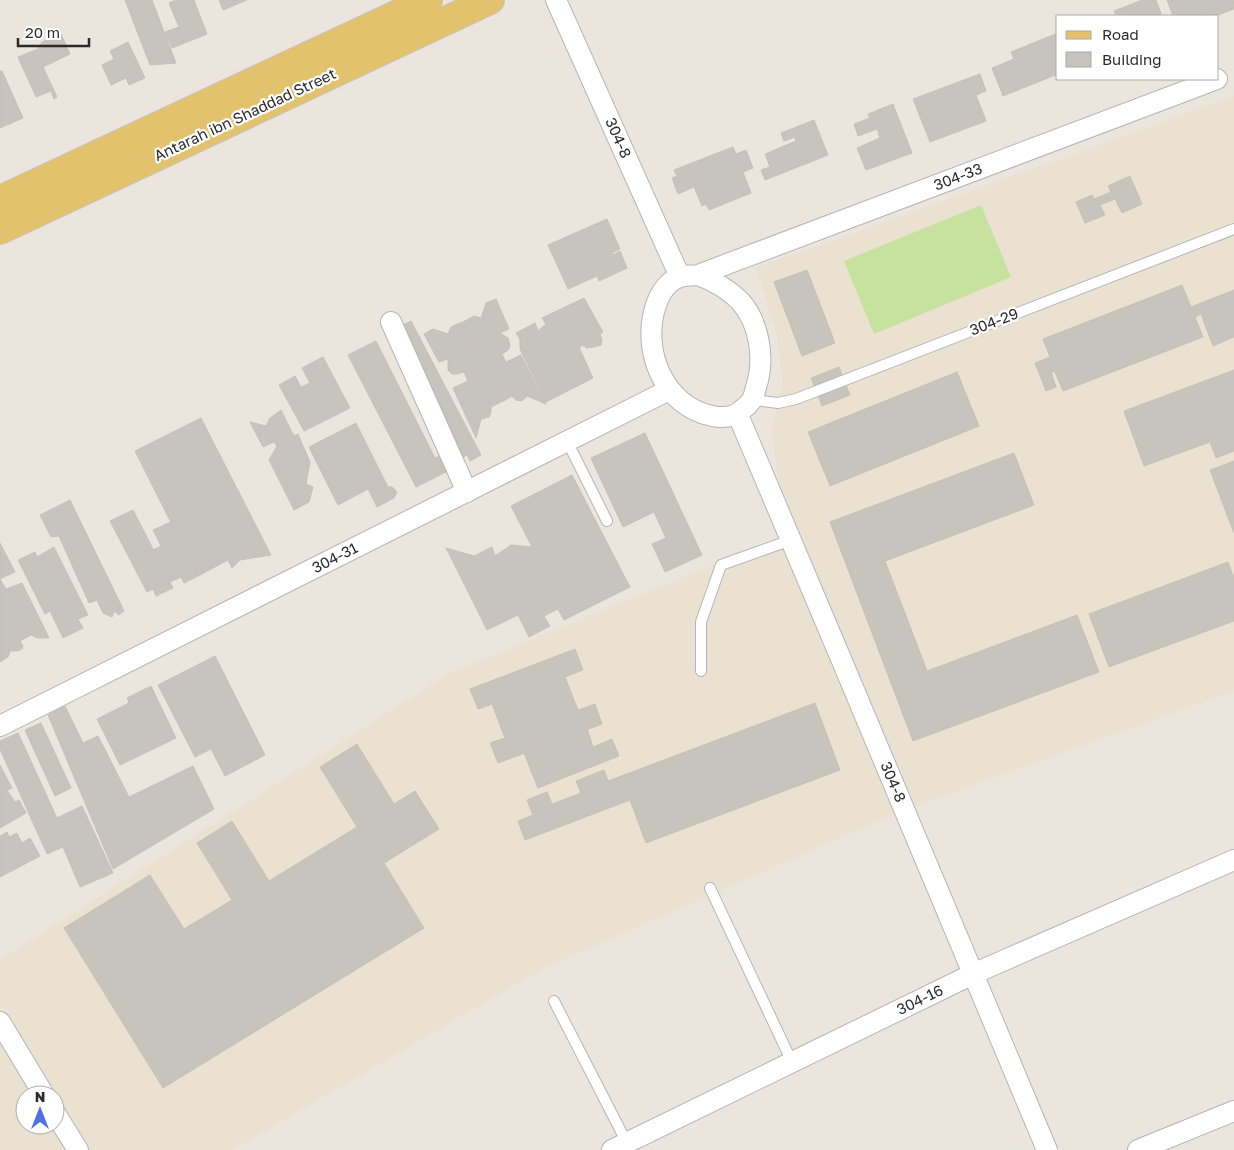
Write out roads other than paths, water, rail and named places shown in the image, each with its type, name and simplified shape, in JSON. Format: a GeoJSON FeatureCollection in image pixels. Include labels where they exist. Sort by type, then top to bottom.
{"type":"FeatureCollection","features":[{"type":"Feature","properties":{"kind":"main road","name":"Antarah ibn Shaddad Street"},"geometry":{"type":"LineString","coordinates":[[0,200],[428,0]]}},
{"type":"Feature","properties":{"kind":"main road","name":"Antarah ibn Shaddad Street"},"geometry":{"type":"LineString","coordinates":[[0,230],[490,0]]}},
{"type":"Feature","properties":{"kind":"street","name":"304-8"},"geometry":{"type":"LineString","coordinates":[[556,0],[689,276]]}},
{"type":"Feature","properties":{"kind":"street","name":"304-33"},"geometry":{"type":"LineString","coordinates":[[1219,78],[1234,72]]}},
{"type":"Feature","properties":{"kind":"street","name":"304-33"},"geometry":{"type":"LineString","coordinates":[[689,276],[1214,80]]}},
{"type":"Feature","properties":{"kind":"street"},"geometry":{"type":"LineString","coordinates":[[689,276],[713,281],[729,291],[741,302],[750,316],[756,331],[760,347],[758,383],[752,400],[738,415],[720,418],[704,415],[692,409],[669,390],[662,378],[653,354],[651,326],[658,300],[666,286],[689,276]]}},
{"type":"Feature","properties":{"kind":"street"},"geometry":{"type":"LineString","coordinates":[[391,322],[467,492]]}},
{"type":"Feature","properties":{"kind":"street","name":"304-31"},"geometry":{"type":"LineString","coordinates":[[0,726],[669,390]]}},
{"type":"Feature","properties":{"kind":"street","name":"304-8"},"geometry":{"type":"LineString","coordinates":[[738,415],[975,973],[1047,1150]]}},
{"type":"Feature","properties":{"kind":"street","name":"304-16"},"geometry":{"type":"LineString","coordinates":[[620,1146],[975,973],[1234,860]]}},
{"type":"Feature","properties":{"kind":"street"},"geometry":{"type":"LineString","coordinates":[[0,1022],[38,1085]]}},
{"type":"Feature","properties":{"kind":"street"},"geometry":{"type":"LineString","coordinates":[[1138,1150],[1234,1111]]}},
{"type":"Feature","properties":{"kind":"street"},"geometry":{"type":"LineString","coordinates":[[65,1129],[78,1150]]}},
{"type":"Feature","properties":{"kind":"lane","name":"304-29"},"geometry":{"type":"LineString","coordinates":[[752,400],[778,403],[796,399],[1234,229]]}},
{"type":"Feature","properties":{"kind":"lane"},"geometry":{"type":"LineString","coordinates":[[567,441],[607,521]]}},
{"type":"Feature","properties":{"kind":"lane"},"geometry":{"type":"LineString","coordinates":[[702,671],[702,622],[706,604],[721,565],[791,540]]}},
{"type":"Feature","properties":{"kind":"lane"},"geometry":{"type":"LineString","coordinates":[[710,888],[792,1062]]}},
{"type":"Feature","properties":{"kind":"lane"},"geometry":{"type":"LineString","coordinates":[[554,1001],[620,1146]]}}]}
